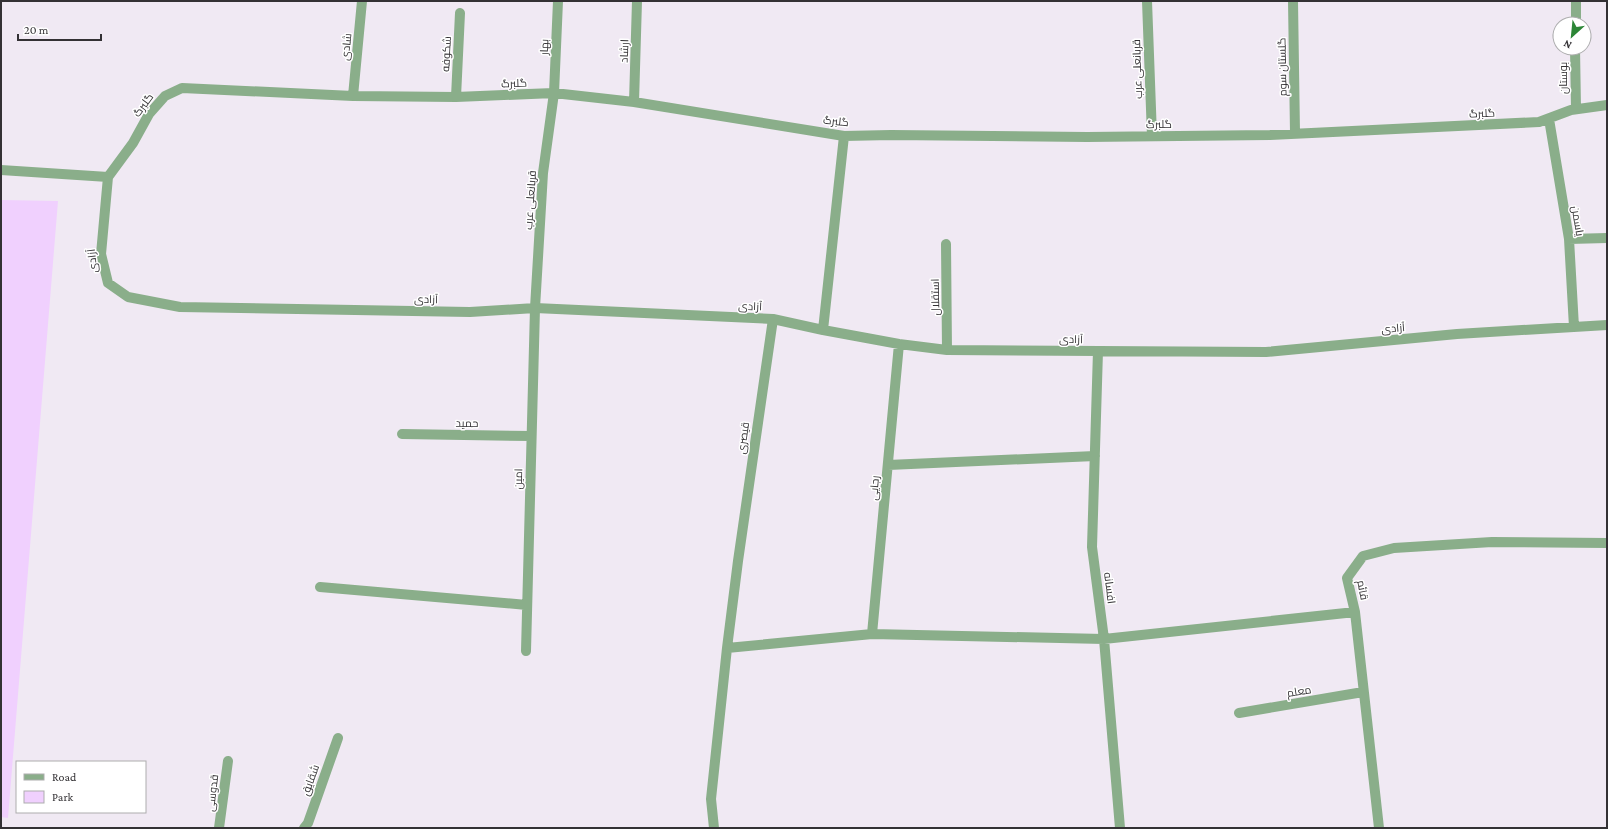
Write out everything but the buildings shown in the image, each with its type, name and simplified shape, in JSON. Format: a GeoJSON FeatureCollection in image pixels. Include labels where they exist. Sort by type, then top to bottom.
{"type":"FeatureCollection","features":[{"type":"Feature","properties":{"kind":"street","name":"شادی"},"geometry":{"type":"LineString","coordinates":[[353,96],[362,1]]}},
{"type":"Feature","properties":{"kind":"street","name":"بهار"},"geometry":{"type":"LineString","coordinates":[[554,93],[558,1]]}},
{"type":"Feature","properties":{"kind":"street","name":"ارشاد"},"geometry":{"type":"LineString","coordinates":[[634,102],[637,1]]}},
{"type":"Feature","properties":{"kind":"street","name":"قربانعلی عرب"},"geometry":{"type":"LineString","coordinates":[[1147,1],[1152,136]]}},
{"type":"Feature","properties":{"kind":"street","name":"گلستان سوم"},"geometry":{"type":"LineString","coordinates":[[1293,1],[1294,134]]}},
{"type":"Feature","properties":{"kind":"street"},"geometry":{"type":"LineString","coordinates":[[1576,1],[1576,16]]}},
{"type":"Feature","properties":{"kind":"street","name":"شکوفه"},"geometry":{"type":"LineString","coordinates":[[456,97],[460,13]]}},
{"type":"Feature","properties":{"kind":"street","name":"بوستان"},"geometry":{"type":"LineString","coordinates":[[1576,56],[1576,109]]}},
{"type":"Feature","properties":{"kind":"street","name":"گلبرگ"},"geometry":{"type":"LineString","coordinates":[[108,177],[133,143],[149,114],[165,96],[182,88],[353,96],[456,97],[554,93],[634,102],[844,136],[1152,136],[1294,134],[1539,122],[1576,109],[1607,105]]}},
{"type":"Feature","properties":{"kind":"street","name":"قربانعلی عرب"},"geometry":{"type":"LineString","coordinates":[[535,308],[543,173],[554,93]]}},
{"type":"Feature","properties":{"kind":"street","name":"یاسمن"},"geometry":{"type":"LineString","coordinates":[[1549,119],[1569,239],[1574,328]]}},
{"type":"Feature","properties":{"kind":"street"},"geometry":{"type":"LineString","coordinates":[[823,330],[844,136]]}},
{"type":"Feature","properties":{"kind":"street"},"geometry":{"type":"LineString","coordinates":[[1,170],[108,177]]}},
{"type":"Feature","properties":{"kind":"street","name":"آزادی"},"geometry":{"type":"LineString","coordinates":[[108,177],[101,254],[108,283],[128,297],[180,307],[470,312],[535,308],[773,319],[900,344],[948,350],[1266,352],[1457,334],[1607,325]]}},
{"type":"Feature","properties":{"kind":"street"},"geometry":{"type":"LineString","coordinates":[[1569,239],[1607,238]]}},
{"type":"Feature","properties":{"kind":"street","name":"استقلال"},"geometry":{"type":"LineString","coordinates":[[946,244],[948,350]]}},
{"type":"Feature","properties":{"kind":"street","name":"امین"},"geometry":{"type":"LineString","coordinates":[[526,650],[535,308]]}},
{"type":"Feature","properties":{"kind":"street","name":"قیصری"},"geometry":{"type":"LineString","coordinates":[[714,828],[712,799],[727,648],[773,319]]}},
{"type":"Feature","properties":{"kind":"street","name":"رجایی"},"geometry":{"type":"LineString","coordinates":[[872,634],[900,344]]}},
{"type":"Feature","properties":{"kind":"street","name":"افسانه"},"geometry":{"type":"LineString","coordinates":[[1098,351],[1092,547],[1104,639],[1120,828]]}},
{"type":"Feature","properties":{"kind":"street","name":"حمید"},"geometry":{"type":"LineString","coordinates":[[402,434],[531,436]]}},
{"type":"Feature","properties":{"kind":"street"},"geometry":{"type":"LineString","coordinates":[[888,464],[1095,456]]}},
{"type":"Feature","properties":{"kind":"street","name":"قائم"},"geometry":{"type":"LineString","coordinates":[[1379,828],[1355,612],[1347,578],[1363,556],[1394,548],[1492,542],[1607,543]]}},
{"type":"Feature","properties":{"kind":"street"},"geometry":{"type":"LineString","coordinates":[[320,587],[528,605]]}},
{"type":"Feature","properties":{"kind":"street"},"geometry":{"type":"LineString","coordinates":[[727,648],[872,634],[1104,639],[1355,612]]}},
{"type":"Feature","properties":{"kind":"street","name":"معلم"},"geometry":{"type":"LineString","coordinates":[[1239,713],[1363,692]]}},
{"type":"Feature","properties":{"kind":"street","name":"شقایق"},"geometry":{"type":"LineString","coordinates":[[304,828],[308,823],[338,738]]}},
{"type":"Feature","properties":{"kind":"street","name":"قدوسی"},"geometry":{"type":"LineString","coordinates":[[219,828],[228,761]]}},
{"type":"Feature","properties":{"kind":"green space"},"geometry":{"type":"Polygon","coordinates":[[[1,200],[58,201],[8,818],[1,817],[1,200]]]}}]}
